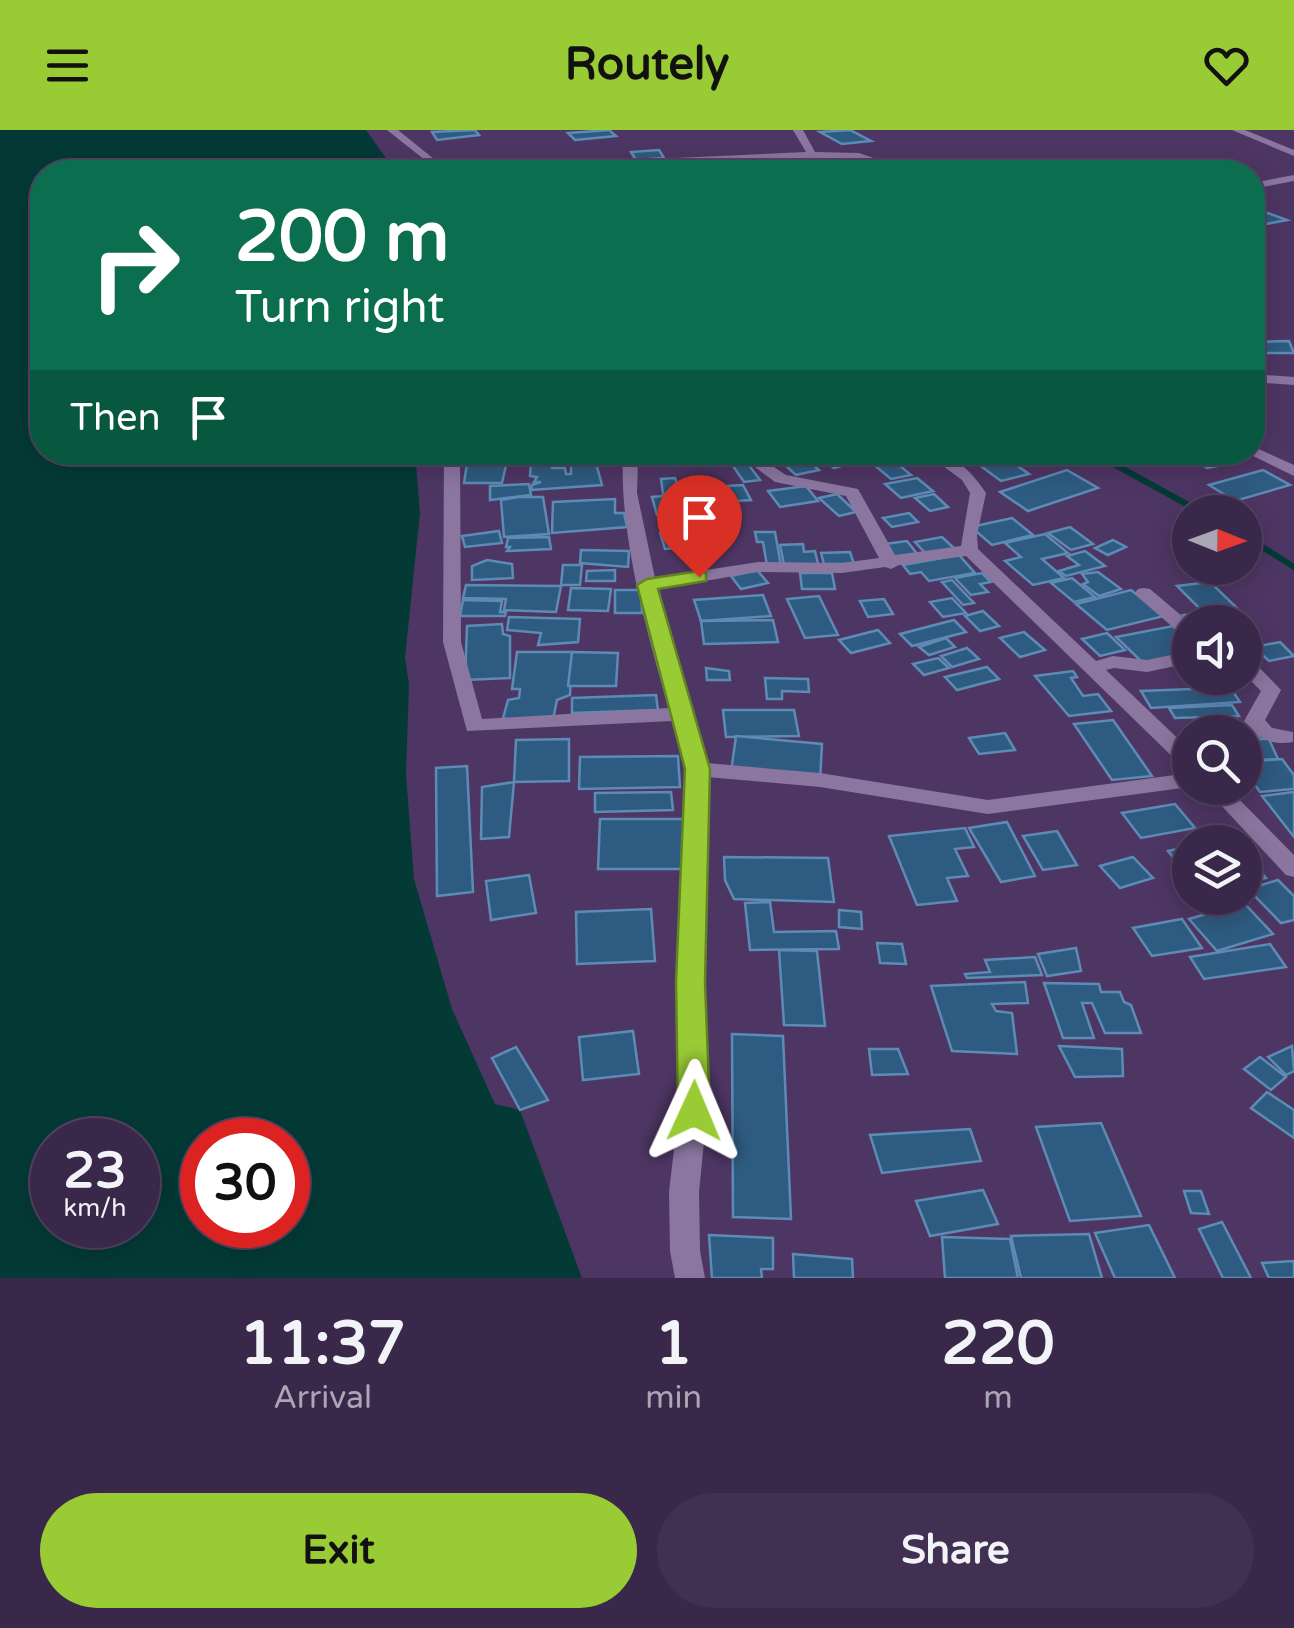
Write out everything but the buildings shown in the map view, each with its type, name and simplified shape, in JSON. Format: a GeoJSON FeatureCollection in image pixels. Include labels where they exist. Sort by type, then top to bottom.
{"type":"FeatureCollection","features":[{"type":"Feature","properties":{"kind":"street"},"geometry":{"type":"LineString","coordinates":[[392,130],[430,160]]}},
{"type":"Feature","properties":{"kind":"street"},"geometry":{"type":"LineString","coordinates":[[798,130],[812,156]]}},
{"type":"Feature","properties":{"kind":"street"},"geometry":{"type":"LineString","coordinates":[[1237,130],[1294,153]]}},
{"type":"Feature","properties":{"kind":"street"},"geometry":{"type":"LineString","coordinates":[[710,160],[812,156],[860,156],[872,160]]}},
{"type":"Feature","properties":{"kind":"street"},"geometry":{"type":"LineString","coordinates":[[1265,184],[1294,178]]}},
{"type":"Feature","properties":{"kind":"street"},"geometry":{"type":"LineString","coordinates":[[1265,379],[1294,381]]}},
{"type":"Feature","properties":{"kind":"street"},"geometry":{"type":"LineString","coordinates":[[1265,456],[1294,471]]}},
{"type":"Feature","properties":{"kind":"street"},"geometry":{"type":"LineString","coordinates":[[452,465],[452,642],[474,726],[680,714]]}},
{"type":"Feature","properties":{"kind":"street"},"geometry":{"type":"LineString","coordinates":[[631,465],[629,492],[647,585],[698,769],[690,982],[696,1081],[684,1192],[685,1251],[690,1278]]}},
{"type":"Feature","properties":{"kind":"street"},"geometry":{"type":"LineString","coordinates":[[762,465],[781,478],[852,492],[890,564]]}},
{"type":"Feature","properties":{"kind":"street"},"geometry":{"type":"LineString","coordinates":[[951,465],[968,476],[978,493],[968,535],[970,550],[1172,744]]}},
{"type":"Feature","properties":{"kind":"street"},"geometry":{"type":"LineString","coordinates":[[647,585],[758,567],[890,564],[970,550]]}},
{"type":"Feature","properties":{"kind":"street"},"geometry":{"type":"LineString","coordinates":[[1144,593],[1172,617]]}},
{"type":"Feature","properties":{"kind":"street"},"geometry":{"type":"LineString","coordinates":[[1094,668],[1113,662],[1148,666],[1172,661]]}},
{"type":"Feature","properties":{"kind":"street"},"geometry":{"type":"LineString","coordinates":[[1262,681],[1271,690],[1254,721],[1266,734],[1286,737]]}},
{"type":"Feature","properties":{"kind":"street"},"geometry":{"type":"LineString","coordinates":[[698,769],[820,780],[988,807],[1172,782]]}},
{"type":"Feature","properties":{"kind":"street"},"geometry":{"type":"LineString","coordinates":[[1233,805],[1294,868]]}},
{"type":"Feature","properties":{"kind":"shaded area"},"geometry":{"type":"Polygon","coordinates":[[[0,130],[366,130],[387,160],[30,160],[30,465],[416,465],[420,513],[405,658],[409,684],[406,774],[414,879],[452,1009],[495,1104],[520,1110],[582,1278],[0,1278],[0,130]]]}},
{"type":"Feature","properties":{"kind":"waterway"},"geometry":{"type":"LineString","coordinates":[[1116,465],[1172,496]]}},
{"type":"Feature","properties":{"kind":"waterway"},"geometry":{"type":"LineString","coordinates":[[1262,547],[1294,567]]}},
{"type":"Feature","properties":{"kind":"route"},"geometry":{"type":"LineString","coordinates":[[694,1111],[690,982],[698,769],[647,585],[699,577]]}}]}
